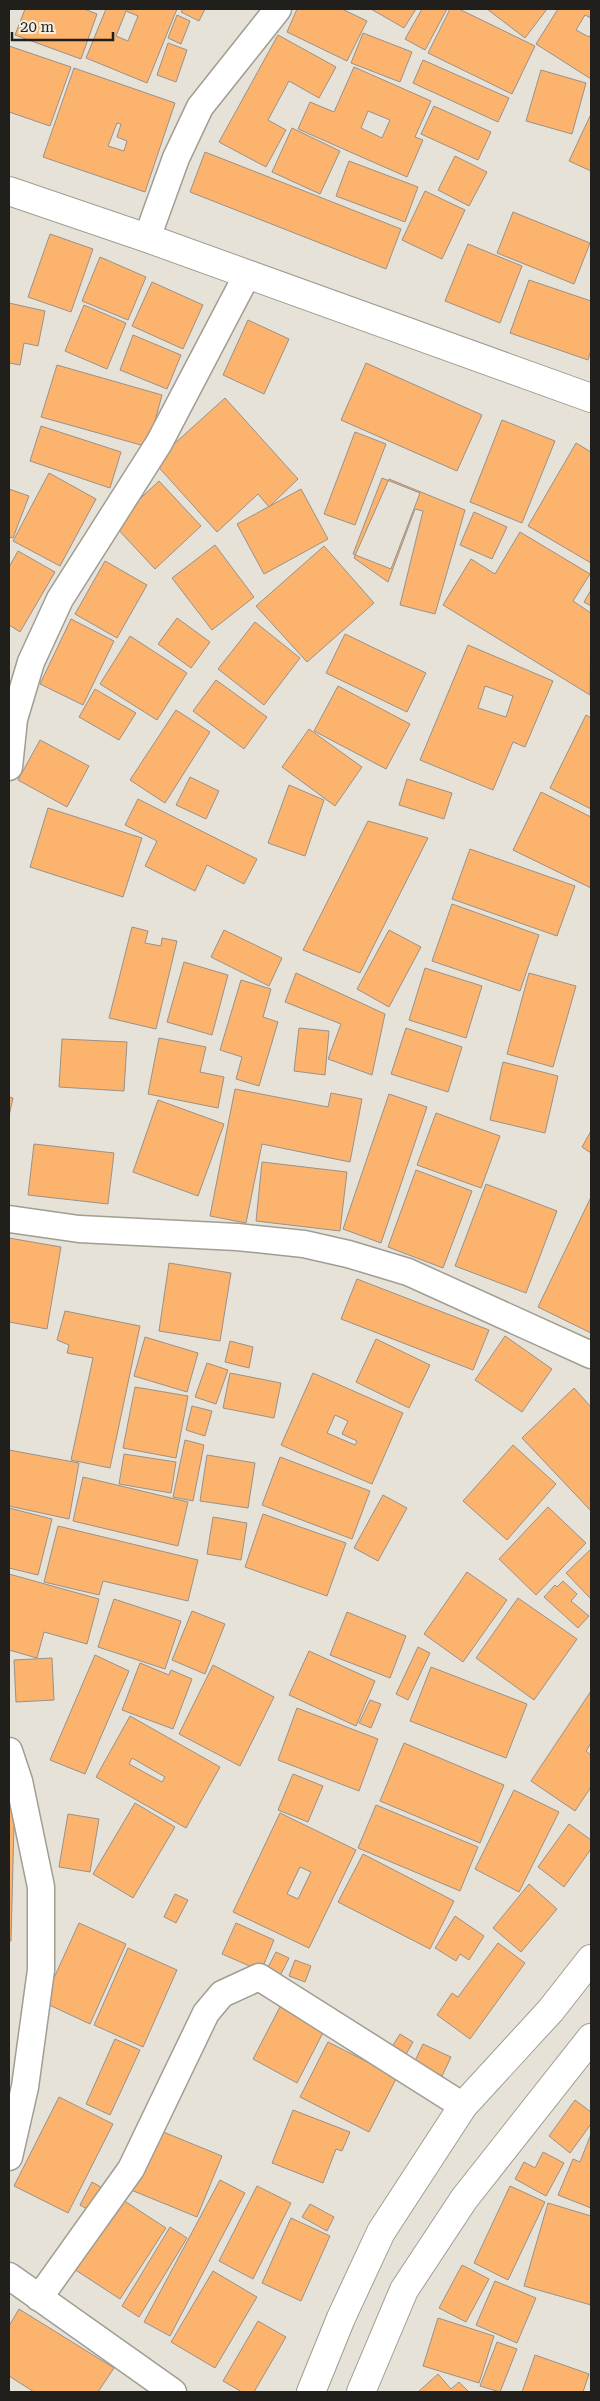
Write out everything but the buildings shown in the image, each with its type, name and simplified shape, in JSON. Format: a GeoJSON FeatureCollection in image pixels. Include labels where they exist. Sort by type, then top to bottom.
{"type":"FeatureCollection","features":[{"type":"Feature","properties":{"kind":"main road"},"geometry":{"type":"LineString","coordinates":[[9,191],[147,238],[591,398]]}},
{"type":"Feature","properties":{"kind":"main road"},"geometry":{"type":"LineString","coordinates":[[311,2392],[341,2318],[381,2232],[463,2106],[551,2010],[591,1959]]}},
{"type":"Feature","properties":{"kind":"main road"},"geometry":{"type":"LineString","coordinates":[[361,2392],[410,2282],[464,2199],[591,2038]]}},
{"type":"Feature","properties":{"kind":"street"},"geometry":{"type":"LineString","coordinates":[[147,238],[176,158],[200,107],[278,9]]}},
{"type":"Feature","properties":{"kind":"street"},"geometry":{"type":"LineString","coordinates":[[9,767],[14,719],[31,662],[60,600],[159,443],[247,275]]}},
{"type":"Feature","properties":{"kind":"street"},"geometry":{"type":"LineString","coordinates":[[9,1219],[79,1229],[237,1238],[304,1244],[348,1254],[408,1272],[591,1355]]}},
{"type":"Feature","properties":{"kind":"street"},"geometry":{"type":"LineString","coordinates":[[9,1751],[18,1781],[41,1887],[41,1970],[25,2087],[9,2157]]}},
{"type":"Feature","properties":{"kind":"street"},"geometry":{"type":"LineString","coordinates":[[39,2298],[131,2168],[206,2013],[222,1994],[259,1977],[463,2106]]}},
{"type":"Feature","properties":{"kind":"street"},"geometry":{"type":"LineString","coordinates":[[9,2276],[173,2392]]}}]}
